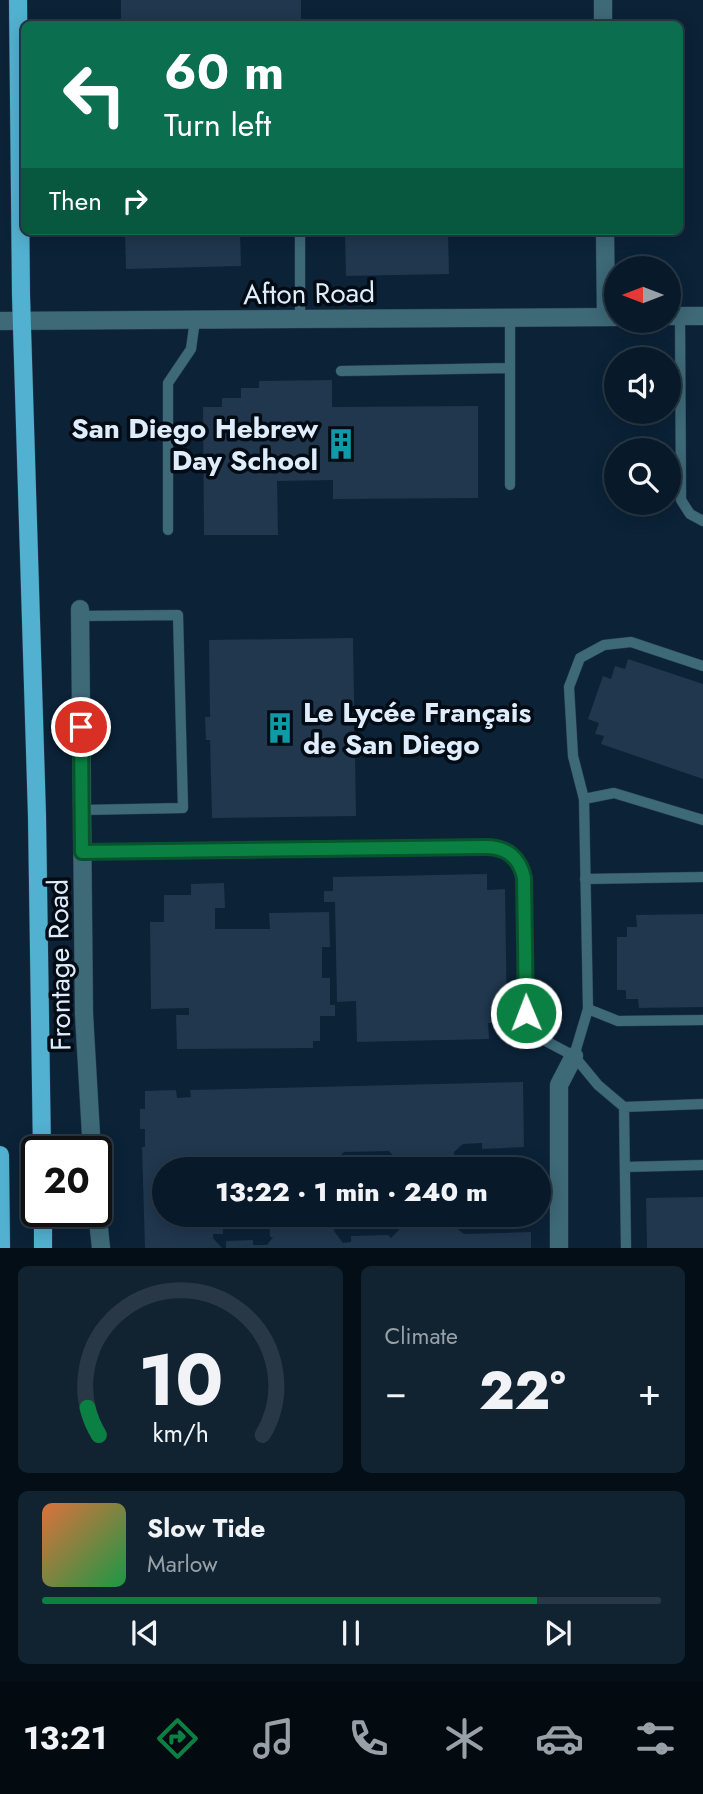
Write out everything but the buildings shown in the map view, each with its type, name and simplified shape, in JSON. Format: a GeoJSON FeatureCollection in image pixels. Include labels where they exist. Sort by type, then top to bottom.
{"type":"FeatureCollection","features":[{"type":"Feature","properties":{"kind":"main road"},"geometry":{"type":"LineString","coordinates":[[18,0],[20,295],[37,816],[42,1136]]}},
{"type":"Feature","properties":{"kind":"main road"},"geometry":{"type":"LineString","coordinates":[[0,1155],[1,1248]]}},
{"type":"Feature","properties":{"kind":"main road"},"geometry":{"type":"LineString","coordinates":[[43,1227],[43,1248]]}},
{"type":"Feature","properties":{"kind":"street"},"geometry":{"type":"LineString","coordinates":[[603,0],[603,21]]}},
{"type":"Feature","properties":{"kind":"street"},"geometry":{"type":"LineString","coordinates":[[604,235],[606,256]]}},
{"type":"Feature","properties":{"kind":"street"},"geometry":{"type":"LineString","coordinates":[[681,316],[703,316]]}},
{"type":"Feature","properties":{"kind":"street","name":"Afton Road"},"geometry":{"type":"LineString","coordinates":[[1,321],[604,317]]}},
{"type":"Feature","properties":{"kind":"street","name":"Frontage Road"},"geometry":{"type":"LineString","coordinates":[[80,613],[84,1014],[91,1136]]}},
{"type":"Feature","properties":{"kind":"street"},"geometry":{"type":"LineString","coordinates":[[559,1248],[559,1085],[573,1056]]}},
{"type":"Feature","properties":{"kind":"street"},"geometry":{"type":"LineString","coordinates":[[99,1227],[101,1248]]}},
{"type":"Feature","properties":{"kind":"lane"},"geometry":{"type":"LineString","coordinates":[[300,235],[300,320]]}},
{"type":"Feature","properties":{"kind":"lane"},"geometry":{"type":"LineString","coordinates":[[510,317],[510,485]]}},
{"type":"Feature","properties":{"kind":"lane"},"geometry":{"type":"LineString","coordinates":[[168,530],[168,383],[191,349],[195,320]]}},
{"type":"Feature","properties":{"kind":"lane"},"geometry":{"type":"LineString","coordinates":[[675,333],[681,500],[690,514],[703,521]]}},
{"type":"Feature","properties":{"kind":"lane"},"geometry":{"type":"LineString","coordinates":[[341,371],[510,368]]}},
{"type":"Feature","properties":{"kind":"lane"},"geometry":{"type":"LineString","coordinates":[[80,613],[178,615],[183,808],[82,810]]}},
{"type":"Feature","properties":{"kind":"lane"},"geometry":{"type":"LineString","coordinates":[[573,1056],[588,1009],[584,799],[573,756],[569,687],[580,658],[604,645],[631,642],[703,666]]}},
{"type":"Feature","properties":{"kind":"lane"},"geometry":{"type":"LineString","coordinates":[[584,799],[614,793],[703,820]]}},
{"type":"Feature","properties":{"kind":"lane"},"geometry":{"type":"LineString","coordinates":[[82,852],[475,847],[497,847],[505,850],[518,862],[524,878],[526,1013],[527,1021],[540,1038],[573,1056],[598,1085],[624,1107],[703,1104]]}},
{"type":"Feature","properties":{"kind":"lane"},"geometry":{"type":"LineString","coordinates":[[585,878],[703,877]]}},
{"type":"Feature","properties":{"kind":"lane"},"geometry":{"type":"LineString","coordinates":[[588,1009],[618,1021],[703,1020]]}},
{"type":"Feature","properties":{"kind":"lane"},"geometry":{"type":"LineString","coordinates":[[624,1107],[626,1248]]}},
{"type":"Feature","properties":{"kind":"lane"},"geometry":{"type":"LineString","coordinates":[[625,1167],[703,1165]]}},
{"type":"Feature","properties":{"kind":"place","name":"San Diego Hebrew Day School"},"geometry":{"type":"Point","coordinates":[341,444]}},
{"type":"Feature","properties":{"kind":"place","name":"Le Lycée Français de San Diego"},"geometry":{"type":"Point","coordinates":[280,728]}},
{"type":"Feature","properties":{"kind":"route"},"geometry":{"type":"LineString","coordinates":[[81,727],[82,852],[486,847],[505,850],[518,862],[524,878],[526,1013]]}}]}
